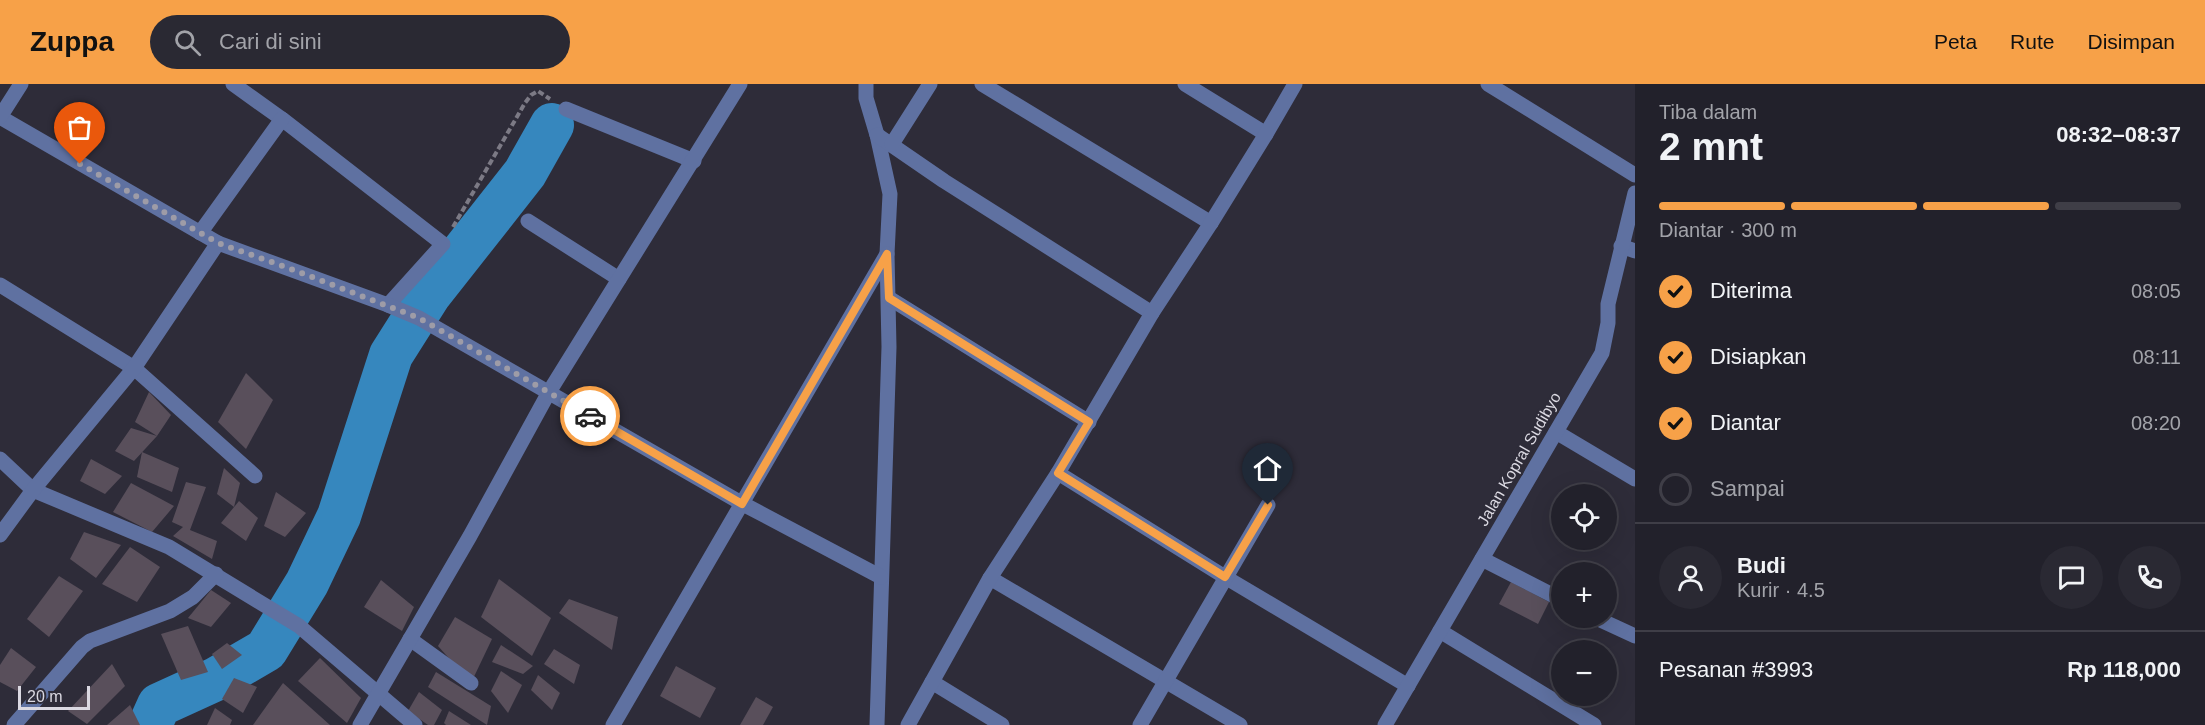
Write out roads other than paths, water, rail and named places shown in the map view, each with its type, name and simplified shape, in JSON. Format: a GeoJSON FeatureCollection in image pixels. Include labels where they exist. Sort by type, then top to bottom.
{"type":"FeatureCollection","features":[{"type":"Feature","properties":{"kind":"street"},"geometry":{"type":"LineString","coordinates":[[21,84],[0,117],[218,243],[419,318],[742,504],[881,577]]}},
{"type":"Feature","properties":{"kind":"street"},"geometry":{"type":"LineString","coordinates":[[233,84],[282,119],[443,244],[392,307]]}},
{"type":"Feature","properties":{"kind":"street"},"geometry":{"type":"LineString","coordinates":[[360,725],[549,392],[740,84]]}},
{"type":"Feature","properties":{"kind":"street"},"geometry":{"type":"LineString","coordinates":[[866,84],[866,98],[891,194],[887,254],[889,298],[877,725]]}},
{"type":"Feature","properties":{"kind":"street"},"geometry":{"type":"LineString","coordinates":[[892,144],[930,84]]}},
{"type":"Feature","properties":{"kind":"street"},"geometry":{"type":"LineString","coordinates":[[982,84],[1211,223]]}},
{"type":"Feature","properties":{"kind":"street"},"geometry":{"type":"LineString","coordinates":[[1185,84],[1266,134]]}},
{"type":"Feature","properties":{"kind":"street"},"geometry":{"type":"LineString","coordinates":[[908,725],[990,578],[1058,473],[1152,313],[1211,223],[1294,84]]}},
{"type":"Feature","properties":{"kind":"street"},"geometry":{"type":"LineString","coordinates":[[1488,84],[1635,176]]}},
{"type":"Feature","properties":{"kind":"street"},"geometry":{"type":"LineString","coordinates":[[566,109],[694,161]]}},
{"type":"Feature","properties":{"kind":"street"},"geometry":{"type":"LineString","coordinates":[[200,232],[282,119]]}},
{"type":"Feature","properties":{"kind":"street"},"geometry":{"type":"LineString","coordinates":[[877,135],[953,187],[1152,313]]}},
{"type":"Feature","properties":{"kind":"street","name":"Jalan Kopral Sudibyo"},"geometry":{"type":"LineString","coordinates":[[1385,725],[1602,353],[1608,322],[1608,304],[1628,249],[1635,193]]}},
{"type":"Feature","properties":{"kind":"street"},"geometry":{"type":"LineString","coordinates":[[528,221],[619,279]]}},
{"type":"Feature","properties":{"kind":"street"},"geometry":{"type":"LineString","coordinates":[[0,535],[33,490],[134,368],[218,243]]}},
{"type":"Feature","properties":{"kind":"street"},"geometry":{"type":"LineString","coordinates":[[613,725],[887,254]]}},
{"type":"Feature","properties":{"kind":"street"},"geometry":{"type":"LineString","coordinates":[[0,285],[134,368],[255,476]]}},
{"type":"Feature","properties":{"kind":"street"},"geometry":{"type":"LineString","coordinates":[[889,298],[1089,422]]}},
{"type":"Feature","properties":{"kind":"street"},"geometry":{"type":"LineString","coordinates":[[1556,432],[1635,478]]}},
{"type":"Feature","properties":{"kind":"street"},"geometry":{"type":"LineString","coordinates":[[0,459],[33,490],[169,548],[216,574],[299,626],[415,725]]}},
{"type":"Feature","properties":{"kind":"street"},"geometry":{"type":"LineString","coordinates":[[1058,473],[1225,577],[1408,686]]}},
{"type":"Feature","properties":{"kind":"street"},"geometry":{"type":"LineString","coordinates":[[1140,725],[1268,505]]}},
{"type":"Feature","properties":{"kind":"street"},"geometry":{"type":"LineString","coordinates":[[1482,559],[1551,594]]}},
{"type":"Feature","properties":{"kind":"street"},"geometry":{"type":"LineString","coordinates":[[14,725],[82,647],[90,641],[170,611],[193,597],[216,574]]}},
{"type":"Feature","properties":{"kind":"street"},"geometry":{"type":"LineString","coordinates":[[990,578],[1240,725]]}},
{"type":"Feature","properties":{"kind":"street"},"geometry":{"type":"LineString","coordinates":[[1617,628],[1635,636]]}},
{"type":"Feature","properties":{"kind":"street"},"geometry":{"type":"LineString","coordinates":[[1440,631],[1594,725]]}},
{"type":"Feature","properties":{"kind":"street"},"geometry":{"type":"LineString","coordinates":[[410,639],[471,683]]}},
{"type":"Feature","properties":{"kind":"street"},"geometry":{"type":"LineString","coordinates":[[932,682],[1002,725]]}},
{"type":"Feature","properties":{"kind":"waterway"},"geometry":{"type":"LineString","coordinates":[[150,725],[159,705],[216,679],[266,650],[307,583],[339,516],[391,355],[429,295],[525,173],[552,125]]}}]}
